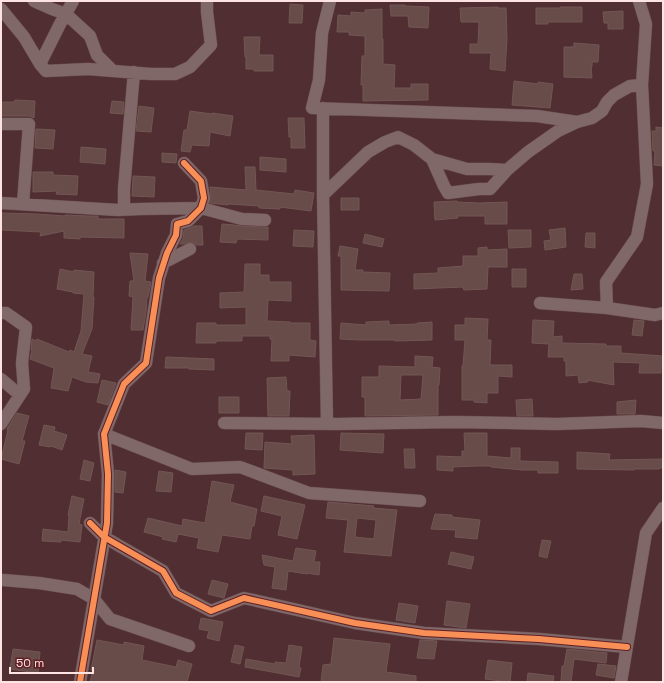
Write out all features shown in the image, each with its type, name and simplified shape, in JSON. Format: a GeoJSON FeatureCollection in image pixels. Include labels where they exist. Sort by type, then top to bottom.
{"type":"FeatureCollection","features":[{"type":"Feature","properties":{"kind":"street"},"geometry":{"type":"LineString","coordinates":[[34,1],[66,14],[90,36],[97,55],[113,71]]}},
{"type":"Feature","properties":{"kind":"street"},"geometry":{"type":"LineString","coordinates":[[40,64],[74,1]]}},
{"type":"Feature","properties":{"kind":"street"},"geometry":{"type":"LineString","coordinates":[[1,8],[24,37],[40,64],[46,71],[88,69],[151,74],[175,74],[190,67],[211,45],[207,1]]}},
{"type":"Feature","properties":{"kind":"street"},"geometry":{"type":"LineString","coordinates":[[330,1],[322,32],[319,80],[312,108],[537,116],[577,122]]}},
{"type":"Feature","properties":{"kind":"street"},"geometry":{"type":"LineString","coordinates":[[607,308],[606,282],[636,237],[647,184],[642,85],[646,24],[639,1]]}},
{"type":"Feature","properties":{"kind":"street"},"geometry":{"type":"LineString","coordinates":[[124,210],[124,189],[134,72]]}},
{"type":"Feature","properties":{"kind":"street"},"geometry":{"type":"LineString","coordinates":[[432,158],[448,192],[490,189],[507,170],[528,152],[558,131],[577,122],[592,118],[602,111],[607,102],[614,95],[630,86],[642,85]]}},
{"type":"Feature","properties":{"kind":"street"},"geometry":{"type":"LineString","coordinates":[[323,108],[327,424]]}},
{"type":"Feature","properties":{"kind":"street"},"geometry":{"type":"LineString","coordinates":[[1,124],[29,124],[23,204]]}},
{"type":"Feature","properties":{"kind":"street"},"geometry":{"type":"LineString","coordinates":[[323,196],[368,152],[385,142],[398,137],[414,145],[432,158],[467,169],[507,170]]}},
{"type":"Feature","properties":{"kind":"street"},"geometry":{"type":"LineString","coordinates":[[80,682],[107,523],[108,474],[104,434],[124,384],[146,363],[159,278],[167,254],[176,235],[177,224],[188,221],[201,208],[204,198],[201,181],[184,163]]}},
{"type":"Feature","properties":{"kind":"street"},"geometry":{"type":"LineString","coordinates":[[1,203],[124,210],[201,208],[242,219],[265,220]]}},
{"type":"Feature","properties":{"kind":"street"},"geometry":{"type":"LineString","coordinates":[[164,263],[190,249]]}},
{"type":"Feature","properties":{"kind":"street"},"geometry":{"type":"LineString","coordinates":[[540,303],[607,308],[655,315],[663,313]]}},
{"type":"Feature","properties":{"kind":"street"},"geometry":{"type":"LineString","coordinates":[[1,313],[6,313],[26,326],[22,363],[24,389],[1,424]]}},
{"type":"Feature","properties":{"kind":"street"},"geometry":{"type":"LineString","coordinates":[[1,379],[20,395]]}},
{"type":"Feature","properties":{"kind":"street"},"geometry":{"type":"LineString","coordinates":[[224,423],[327,424],[455,422],[557,424],[641,421],[663,423]]}},
{"type":"Feature","properties":{"kind":"street"},"geometry":{"type":"LineString","coordinates":[[104,434],[192,469],[240,468],[309,493],[420,501]]}},
{"type":"Feature","properties":{"kind":"street"},"geometry":{"type":"LineString","coordinates":[[621,682],[646,533],[663,508]]}},
{"type":"Feature","properties":{"kind":"street"},"geometry":{"type":"LineString","coordinates":[[90,523],[104,537],[163,571],[176,593],[212,611],[244,598],[356,623],[424,633],[539,639],[627,647]]}},
{"type":"Feature","properties":{"kind":"street"},"geometry":{"type":"LineString","coordinates":[[3,580],[39,583],[77,589],[94,599],[110,619],[189,646]]}},
{"type":"Feature","properties":{"kind":"building"},"geometry":{"type":"Polygon","coordinates":[[[290,4],[303,5],[302,23],[289,23],[290,4]]]}},
{"type":"Feature","properties":{"kind":"building"},"geometry":{"type":"Polygon","coordinates":[[[390,5],[429,7],[428,28],[409,27],[408,16],[391,16],[390,5]]]}},
{"type":"Feature","properties":{"kind":"building"},"geometry":{"type":"Polygon","coordinates":[[[582,7],[582,22],[548,22],[548,24],[536,24],[536,8],[582,7]]]}},
{"type":"Feature","properties":{"kind":"building"},"geometry":{"type":"Polygon","coordinates":[[[460,8],[506,8],[507,39],[505,71],[490,69],[491,53],[470,53],[470,44],[478,44],[479,22],[461,22],[460,8]]]}},
{"type":"Feature","properties":{"kind":"building"},"geometry":{"type":"Polygon","coordinates":[[[382,9],[383,64],[395,65],[394,88],[411,88],[411,84],[428,84],[428,100],[363,101],[363,85],[361,85],[362,56],[365,56],[365,36],[349,35],[349,32],[337,32],[338,15],[351,16],[351,12],[365,13],[365,10],[382,9]]]}},
{"type":"Feature","properties":{"kind":"building"},"geometry":{"type":"Polygon","coordinates":[[[623,11],[623,29],[608,29],[608,23],[604,23],[603,12],[623,11]]]}},
{"type":"Feature","properties":{"kind":"building"},"geometry":{"type":"Polygon","coordinates":[[[244,37],[260,37],[259,55],[273,55],[273,71],[254,71],[254,69],[246,69],[244,37]]]}},
{"type":"Feature","properties":{"kind":"building"},"geometry":{"type":"Polygon","coordinates":[[[574,43],[599,45],[598,62],[592,62],[592,67],[591,66],[592,78],[564,77],[564,47],[574,47],[574,43]]]}},
{"type":"Feature","properties":{"kind":"building"},"geometry":{"type":"Polygon","coordinates":[[[514,81],[553,84],[550,108],[512,105],[514,81]]]}},
{"type":"Feature","properties":{"kind":"building"},"geometry":{"type":"Polygon","coordinates":[[[15,100],[35,101],[34,118],[29,116],[1,116],[1,102],[14,102],[15,100]]]}},
{"type":"Feature","properties":{"kind":"building"},"geometry":{"type":"Polygon","coordinates":[[[112,101],[124,102],[123,114],[110,113],[112,101]]]}},
{"type":"Feature","properties":{"kind":"building"},"geometry":{"type":"Polygon","coordinates":[[[139,106],[154,108],[151,132],[136,131],[139,106]]]}},
{"type":"Feature","properties":{"kind":"building"},"geometry":{"type":"Polygon","coordinates":[[[190,111],[233,116],[230,136],[210,132],[209,146],[192,145],[190,152],[181,151],[184,130],[187,130],[190,111]]]}},
{"type":"Feature","properties":{"kind":"building"},"geometry":{"type":"Polygon","coordinates":[[[288,118],[304,118],[305,148],[291,148],[288,118]]]}},
{"type":"Feature","properties":{"kind":"building"},"geometry":{"type":"Polygon","coordinates":[[[656,127],[663,128],[663,166],[654,165],[655,151],[653,151],[652,131],[656,131],[656,127]]]}},
{"type":"Feature","properties":{"kind":"building"},"geometry":{"type":"Polygon","coordinates":[[[36,129],[55,130],[53,149],[35,148],[36,129]]]}},
{"type":"Feature","properties":{"kind":"building"},"geometry":{"type":"Polygon","coordinates":[[[81,147],[106,149],[105,164],[80,162],[81,147]]]}},
{"type":"Feature","properties":{"kind":"building"},"geometry":{"type":"Polygon","coordinates":[[[162,153],[177,154],[176,163],[162,162],[162,153]]]}},
{"type":"Feature","properties":{"kind":"building"},"geometry":{"type":"Polygon","coordinates":[[[260,157],[286,159],[286,172],[260,170],[260,157]]]}},
{"type":"Feature","properties":{"kind":"building"},"geometry":{"type":"Polygon","coordinates":[[[245,167],[255,167],[256,190],[294,194],[295,190],[314,193],[311,211],[280,207],[280,209],[259,208],[259,206],[210,203],[210,187],[246,190],[245,167]]]}},
{"type":"Feature","properties":{"kind":"building"},"geometry":{"type":"Polygon","coordinates":[[[33,172],[53,172],[53,175],[78,176],[77,195],[56,194],[57,191],[33,192],[33,172]]]}},
{"type":"Feature","properties":{"kind":"building"},"geometry":{"type":"Polygon","coordinates":[[[133,176],[155,177],[154,197],[132,196],[133,176]]]}},
{"type":"Feature","properties":{"kind":"building"},"geometry":{"type":"Polygon","coordinates":[[[341,198],[359,198],[359,210],[341,210],[341,198]]]}},
{"type":"Feature","properties":{"kind":"building"},"geometry":{"type":"Polygon","coordinates":[[[457,201],[479,203],[507,202],[507,224],[485,224],[485,216],[457,216],[458,218],[435,220],[434,202],[457,201]]]}},
{"type":"Feature","properties":{"kind":"building"},"geometry":{"type":"Polygon","coordinates":[[[1,213],[98,216],[98,219],[124,219],[124,238],[64,238],[64,231],[40,236],[41,232],[1,230],[1,213]]]}},
{"type":"Feature","properties":{"kind":"building"},"geometry":{"type":"Polygon","coordinates":[[[222,224],[268,227],[268,240],[237,239],[236,243],[220,242],[222,224]]]}},
{"type":"Feature","properties":{"kind":"building"},"geometry":{"type":"Polygon","coordinates":[[[194,226],[202,226],[203,245],[196,245],[190,242],[180,244],[183,238],[184,230],[194,226]]]}},
{"type":"Feature","properties":{"kind":"building"},"geometry":{"type":"Polygon","coordinates":[[[565,228],[566,247],[545,250],[544,241],[551,240],[549,230],[565,228]]]}},
{"type":"Feature","properties":{"kind":"building"},"geometry":{"type":"Polygon","coordinates":[[[294,230],[314,231],[313,247],[293,246],[294,230]]]}},
{"type":"Feature","properties":{"kind":"building"},"geometry":{"type":"Polygon","coordinates":[[[508,230],[531,230],[531,247],[509,248],[508,230]]]}},
{"type":"Feature","properties":{"kind":"building"},"geometry":{"type":"Polygon","coordinates":[[[586,233],[595,233],[595,248],[585,247],[586,233]]]}},
{"type":"Feature","properties":{"kind":"building"},"geometry":{"type":"Polygon","coordinates":[[[365,234],[384,239],[382,247],[363,243],[365,234]]]}},
{"type":"Feature","properties":{"kind":"building"},"geometry":{"type":"Polygon","coordinates":[[[340,246],[358,249],[355,270],[363,270],[363,272],[390,273],[389,291],[341,290],[341,256],[338,256],[340,246]]]}},
{"type":"Feature","properties":{"kind":"building"},"geometry":{"type":"Polygon","coordinates":[[[487,247],[487,250],[507,249],[507,267],[488,267],[487,289],[464,290],[463,287],[414,289],[414,274],[438,273],[438,268],[463,266],[463,256],[478,256],[478,248],[487,247]]]}},
{"type":"Feature","properties":{"kind":"building"},"geometry":{"type":"Polygon","coordinates":[[[130,253],[148,254],[145,281],[151,282],[147,297],[143,330],[131,330],[133,297],[129,296],[130,281],[134,281],[130,253]]]}},
{"type":"Feature","properties":{"kind":"building"},"geometry":{"type":"Polygon","coordinates":[[[245,264],[260,264],[260,275],[269,275],[269,282],[291,282],[291,301],[268,300],[267,321],[310,323],[310,340],[316,341],[315,357],[289,355],[289,361],[271,361],[272,339],[270,339],[270,336],[242,336],[242,341],[196,343],[197,323],[216,323],[216,325],[246,325],[246,307],[220,308],[220,293],[244,292],[245,264]]]}},
{"type":"Feature","properties":{"kind":"building"},"geometry":{"type":"Polygon","coordinates":[[[60,269],[74,272],[74,270],[94,272],[92,329],[82,354],[92,356],[88,372],[100,374],[98,383],[86,382],[72,377],[68,391],[51,388],[54,368],[30,359],[32,339],[36,341],[37,339],[69,352],[70,350],[74,352],[81,331],[84,294],[57,289],[60,269]]]}},
{"type":"Feature","properties":{"kind":"building"},"geometry":{"type":"Polygon","coordinates":[[[512,269],[526,269],[526,287],[512,287],[512,269]]]}},
{"type":"Feature","properties":{"kind":"building"},"geometry":{"type":"Polygon","coordinates":[[[574,274],[582,274],[583,289],[571,290],[574,274]]]}},
{"type":"Feature","properties":{"kind":"building"},"geometry":{"type":"Polygon","coordinates":[[[465,318],[488,319],[487,340],[491,340],[490,365],[512,365],[512,377],[498,376],[498,393],[487,393],[487,403],[474,402],[474,400],[462,400],[462,366],[465,340],[455,340],[455,325],[465,325],[465,318]]]}},
{"type":"Feature","properties":{"kind":"building"},"geometry":{"type":"Polygon","coordinates":[[[533,320],[554,321],[553,337],[562,336],[562,343],[606,344],[606,346],[621,346],[621,353],[663,356],[661,373],[639,373],[640,363],[613,362],[614,385],[587,380],[588,382],[579,383],[578,375],[566,376],[566,361],[564,361],[564,357],[548,357],[549,344],[532,343],[533,320]]]}},
{"type":"Feature","properties":{"kind":"building"},"geometry":{"type":"Polygon","coordinates":[[[634,320],[644,321],[642,336],[632,335],[634,320]]]}},
{"type":"Feature","properties":{"kind":"building"},"geometry":{"type":"Polygon","coordinates":[[[389,321],[389,325],[432,322],[432,340],[395,341],[340,339],[341,323],[366,325],[366,322],[389,321]]]}},
{"type":"Feature","properties":{"kind":"building"},"geometry":{"type":"Polygon","coordinates":[[[415,356],[433,357],[432,367],[440,368],[438,385],[438,415],[365,416],[365,397],[362,397],[362,377],[379,377],[379,366],[415,367],[415,356]],[[401,375],[400,400],[421,399],[423,375],[401,375]]]}},
{"type":"Feature","properties":{"kind":"building"},"geometry":{"type":"Polygon","coordinates":[[[166,357],[214,359],[214,370],[165,368],[166,357]]]}},
{"type":"Feature","properties":{"kind":"building"},"geometry":{"type":"Polygon","coordinates":[[[286,377],[287,391],[290,391],[289,416],[268,416],[267,378],[286,377]]]}},
{"type":"Feature","properties":{"kind":"building"},"geometry":{"type":"Polygon","coordinates":[[[102,380],[116,383],[108,405],[97,402],[102,380]]]}},
{"type":"Feature","properties":{"kind":"building"},"geometry":{"type":"Polygon","coordinates":[[[219,397],[239,397],[239,413],[219,413],[219,397]]]}},
{"type":"Feature","properties":{"kind":"building"},"geometry":{"type":"Polygon","coordinates":[[[532,399],[533,416],[517,416],[516,400],[532,399]]]}},
{"type":"Feature","properties":{"kind":"building"},"geometry":{"type":"Polygon","coordinates":[[[636,400],[635,414],[617,414],[617,402],[636,400]]]}},
{"type":"Feature","properties":{"kind":"building"},"geometry":{"type":"Polygon","coordinates":[[[17,413],[29,416],[22,441],[25,441],[19,464],[1,459],[8,427],[17,413]]]}},
{"type":"Feature","properties":{"kind":"building"},"geometry":{"type":"Polygon","coordinates":[[[44,425],[55,427],[54,431],[67,435],[62,450],[51,446],[39,445],[44,425]]]}},
{"type":"Feature","properties":{"kind":"building"},"geometry":{"type":"Polygon","coordinates":[[[246,433],[263,433],[262,450],[245,449],[246,433]]]}},
{"type":"Feature","properties":{"kind":"building"},"geometry":{"type":"Polygon","coordinates":[[[341,433],[384,434],[383,453],[340,450],[341,433]]]}},
{"type":"Feature","properties":{"kind":"building"},"geometry":{"type":"Polygon","coordinates":[[[464,433],[487,433],[487,456],[511,458],[511,448],[520,448],[520,461],[558,462],[558,473],[538,473],[538,470],[522,470],[491,466],[453,467],[453,471],[437,470],[437,456],[462,457],[462,451],[465,451],[464,433]]]}},
{"type":"Feature","properties":{"kind":"building"},"geometry":{"type":"Polygon","coordinates":[[[314,435],[315,474],[293,475],[293,470],[264,468],[265,442],[292,444],[291,436],[314,435]]]}},
{"type":"Feature","properties":{"kind":"building"},"geometry":{"type":"Polygon","coordinates":[[[404,449],[414,449],[415,468],[405,468],[404,449]]]}},
{"type":"Feature","properties":{"kind":"building"},"geometry":{"type":"Polygon","coordinates":[[[577,452],[610,454],[609,460],[663,459],[663,468],[634,470],[577,469],[577,452]]]}},
{"type":"Feature","properties":{"kind":"building"},"geometry":{"type":"Polygon","coordinates":[[[84,460],[94,463],[90,481],[80,479],[84,460]]]}},
{"type":"Feature","properties":{"kind":"building"},"geometry":{"type":"Polygon","coordinates":[[[115,470],[126,472],[123,493],[115,492],[115,470]]]}},
{"type":"Feature","properties":{"kind":"building"},"geometry":{"type":"Polygon","coordinates":[[[159,471],[173,473],[171,492],[156,491],[159,471]]]}},
{"type":"Feature","properties":{"kind":"building"},"geometry":{"type":"Polygon","coordinates":[[[212,481],[234,485],[230,502],[257,509],[250,539],[222,535],[218,552],[197,548],[199,538],[178,534],[176,542],[162,539],[163,537],[144,532],[148,518],[182,526],[183,519],[205,523],[212,481]]]}},
{"type":"Feature","properties":{"kind":"building"},"geometry":{"type":"Polygon","coordinates":[[[72,496],[84,499],[79,524],[82,525],[80,542],[61,540],[61,542],[42,541],[43,529],[68,532],[68,515],[72,496]]]}},
{"type":"Feature","properties":{"kind":"building"},"geometry":{"type":"Polygon","coordinates":[[[264,496],[305,505],[297,539],[278,535],[282,516],[261,511],[264,496]]]}},
{"type":"Feature","properties":{"kind":"building"},"geometry":{"type":"Polygon","coordinates":[[[328,502],[374,506],[373,508],[397,510],[391,556],[344,552],[348,520],[326,518],[328,502]],[[357,518],[355,537],[374,539],[376,520],[357,518]]]}},
{"type":"Feature","properties":{"kind":"building"},"geometry":{"type":"Polygon","coordinates":[[[435,514],[452,515],[452,517],[480,520],[477,539],[455,537],[456,530],[431,529],[435,514]]]}},
{"type":"Feature","properties":{"kind":"building"},"geometry":{"type":"Polygon","coordinates":[[[542,540],[551,541],[547,558],[539,556],[542,540]]]}},
{"type":"Feature","properties":{"kind":"building"},"geometry":{"type":"Polygon","coordinates":[[[296,548],[316,551],[314,562],[320,562],[319,575],[288,571],[286,590],[272,588],[275,567],[264,565],[262,555],[293,561],[296,548]]]}},
{"type":"Feature","properties":{"kind":"building"},"geometry":{"type":"Polygon","coordinates":[[[451,552],[474,557],[471,569],[448,564],[451,552]]]}},
{"type":"Feature","properties":{"kind":"building"},"geometry":{"type":"Polygon","coordinates":[[[212,580],[228,584],[224,598],[208,594],[212,580]]]}},
{"type":"Feature","properties":{"kind":"building"},"geometry":{"type":"Polygon","coordinates":[[[447,601],[470,604],[466,628],[444,625],[447,601]]]}},
{"type":"Feature","properties":{"kind":"building"},"geometry":{"type":"Polygon","coordinates":[[[399,603],[418,606],[415,623],[396,620],[399,603]]]}},
{"type":"Feature","properties":{"kind":"building"},"geometry":{"type":"Polygon","coordinates":[[[201,618],[223,622],[219,641],[207,638],[209,631],[199,629],[201,618]]]}},
{"type":"Feature","properties":{"kind":"building"},"geometry":{"type":"Polygon","coordinates":[[[334,638],[390,644],[386,672],[416,676],[416,682],[321,682],[323,665],[331,664],[334,638]]]}},
{"type":"Feature","properties":{"kind":"building"},"geometry":{"type":"Polygon","coordinates":[[[97,640],[124,645],[124,642],[144,646],[142,660],[176,667],[178,660],[192,664],[187,682],[90,682],[97,640]]]}},
{"type":"Feature","properties":{"kind":"building"},"geometry":{"type":"Polygon","coordinates":[[[420,640],[437,641],[434,659],[417,658],[420,640]]]}},
{"type":"Feature","properties":{"kind":"building"},"geometry":{"type":"Polygon","coordinates":[[[235,645],[244,647],[240,664],[231,662],[235,645]]]}},
{"type":"Feature","properties":{"kind":"building"},"geometry":{"type":"Polygon","coordinates":[[[289,645],[302,647],[299,677],[245,667],[246,659],[275,664],[275,662],[286,663],[289,645]]]}},
{"type":"Feature","properties":{"kind":"building"},"geometry":{"type":"Polygon","coordinates":[[[13,649],[40,652],[38,673],[10,669],[13,649]]]}},
{"type":"Feature","properties":{"kind":"building"},"geometry":{"type":"Polygon","coordinates":[[[567,649],[607,653],[606,663],[574,659],[571,682],[561,682],[562,666],[564,666],[567,649]]]}},
{"type":"Feature","properties":{"kind":"building"},"geometry":{"type":"Polygon","coordinates":[[[488,660],[512,663],[510,682],[485,679],[488,660]]]}},
{"type":"Feature","properties":{"kind":"building"},"geometry":{"type":"Polygon","coordinates":[[[598,664],[616,666],[614,678],[596,675],[598,664]]]}},
{"type":"Feature","properties":{"kind":"building"},"geometry":{"type":"Polygon","coordinates":[[[528,673],[554,676],[553,682],[527,682],[528,673]]]}},
{"type":"Feature","properties":{"kind":"cycle path"},"geometry":{"type":"LineString","coordinates":[[80,682],[107,523],[108,474],[104,434],[124,384],[146,363],[159,278],[167,253],[176,235],[177,224],[188,221],[201,208],[204,198],[201,181],[184,163]]}},
{"type":"Feature","properties":{"kind":"cycle path"},"geometry":{"type":"LineString","coordinates":[[90,523],[104,537],[163,571],[176,593],[211,611],[244,598],[355,623],[424,633],[539,639],[627,647]]}}]}
